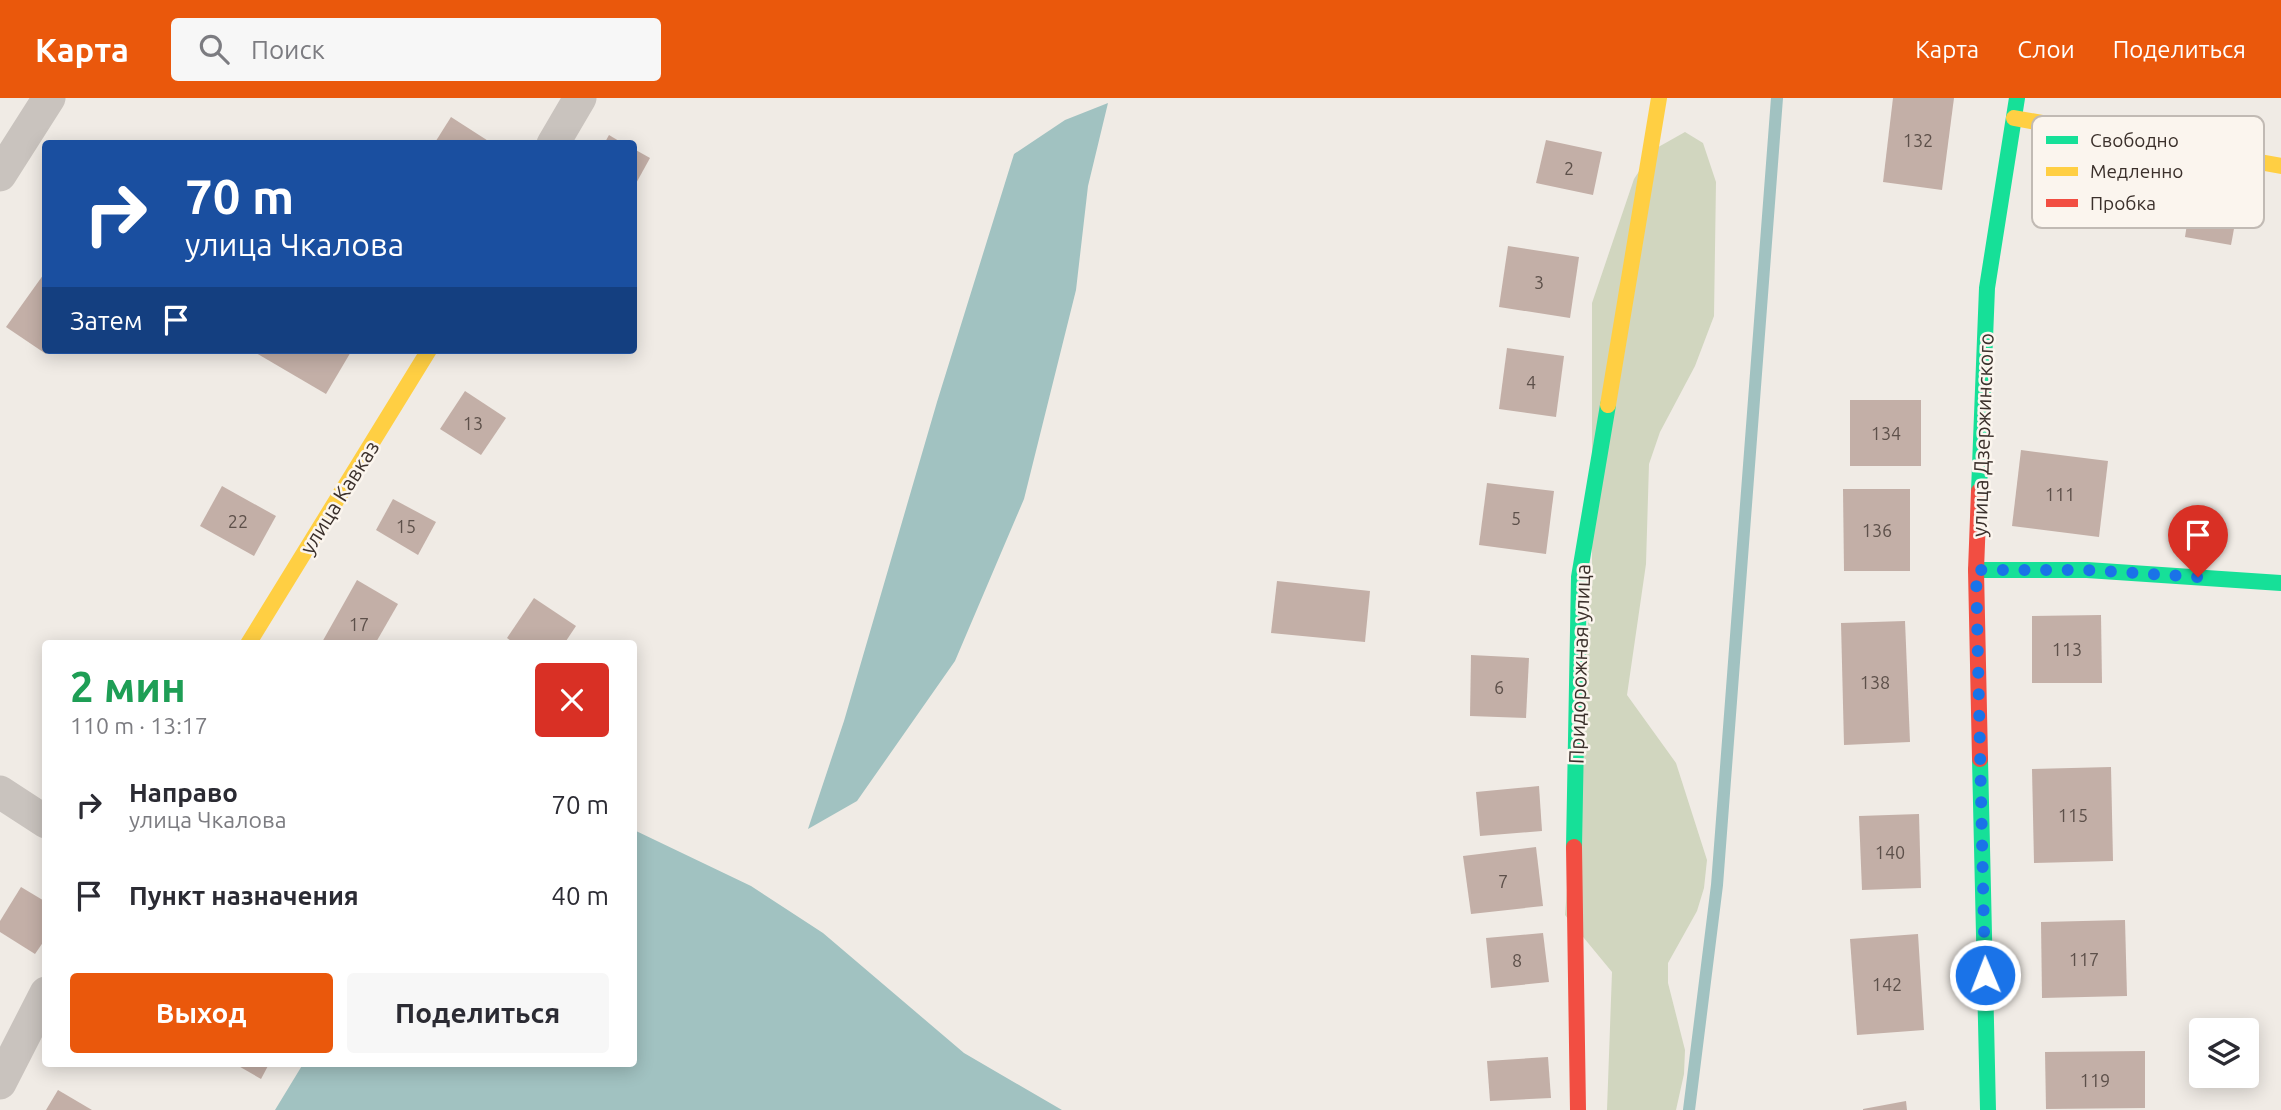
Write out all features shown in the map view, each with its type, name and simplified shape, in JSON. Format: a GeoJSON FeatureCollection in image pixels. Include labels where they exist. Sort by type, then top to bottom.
{"type":"FeatureCollection","features":[{"type":"Feature","properties":{"kind":"street"},"geometry":{"type":"LineString","coordinates":[[0,175],[49,98]]}},
{"type":"Feature","properties":{"kind":"street"},"geometry":{"type":"LineString","coordinates":[[555,140],[580,98]]}},
{"type":"Feature","properties":{"kind":"street","name":"Придорожная улица"},"geometry":{"type":"LineString","coordinates":[[1578,1110],[1573,879],[1579,577],[1659,98]]}},
{"type":"Feature","properties":{"kind":"street","name":"улица Дзержинского"},"geometry":{"type":"LineString","coordinates":[[1988,1110],[1976,570],[1987,288],[2017,98]]}},
{"type":"Feature","properties":{"kind":"street"},"geometry":{"type":"LineString","coordinates":[[2014,118],[2032,121]]}},
{"type":"Feature","properties":{"kind":"street","name":"улица Кавказ"},"geometry":{"type":"LineString","coordinates":[[250,640],[427,354]]}},
{"type":"Feature","properties":{"kind":"street"},"geometry":{"type":"LineString","coordinates":[[1976,570],[2087,570],[2281,583]]}},
{"type":"Feature","properties":{"kind":"street"},"geometry":{"type":"LineString","coordinates":[[0,792],[42,819]]}},
{"type":"Feature","properties":{"kind":"street"},"geometry":{"type":"LineString","coordinates":[[0,1083],[42,1001]]}},
{"type":"Feature","properties":{"kind":"green space"},"geometry":{"type":"Polygon","coordinates":[[[1685,132],[1703,143],[1716,182],[1714,316],[1695,366],[1660,432],[1649,464],[1646,564],[1627,695],[1676,763],[1707,860],[1704,888],[1697,911],[1668,963],[1668,983],[1685,1050],[1684,1074],[1676,1110],[1607,1110],[1612,972],[1565,915],[1592,573],[1592,303],[1634,179],[1653,150],[1685,132]]]}},
{"type":"Feature","properties":{"kind":"water"},"geometry":{"type":"Polygon","coordinates":[[[1108,103],[1088,186],[1076,290],[1024,499],[955,661],[857,801],[808,829],[844,721],[937,402],[1014,154],[1065,120],[1108,103]]]}},
{"type":"Feature","properties":{"kind":"water"},"geometry":{"type":"Polygon","coordinates":[[[637,831],[751,886],[823,933],[964,1053],[1062,1110],[275,1110],[301,1067],[637,1067],[637,831]]]}},
{"type":"Feature","properties":{"kind":"building"},"geometry":{"type":"Polygon","coordinates":[[[1893,98],[1954,98],[1942,190],[1883,182],[1893,98]]]}},
{"type":"Feature","properties":{"kind":"building"},"geometry":{"type":"Polygon","coordinates":[[[451,117],[487,140],[437,140],[451,117]]]}},
{"type":"Feature","properties":{"kind":"building"},"geometry":{"type":"Polygon","coordinates":[[[1546,140],[1602,152],[1593,195],[1536,183],[1546,140]]]}},
{"type":"Feature","properties":{"kind":"building"},"geometry":{"type":"Polygon","coordinates":[[[637,151],[650,158],[637,182],[637,151]]]}},
{"type":"Feature","properties":{"kind":"building"},"geometry":{"type":"Polygon","coordinates":[[[2186,228],[2234,228],[2231,245],[2185,237],[2186,228]]]}},
{"type":"Feature","properties":{"kind":"building"},"geometry":{"type":"Polygon","coordinates":[[[1508,246],[1579,257],[1570,318],[1499,307],[1508,246]]]}},
{"type":"Feature","properties":{"kind":"building"},"geometry":{"type":"Polygon","coordinates":[[[42,277],[42,351],[6,327],[42,277]]]}},
{"type":"Feature","properties":{"kind":"building"},"geometry":{"type":"Polygon","coordinates":[[[1507,348],[1564,356],[1556,417],[1499,409],[1507,348]]]}},
{"type":"Feature","properties":{"kind":"building"},"geometry":{"type":"Polygon","coordinates":[[[258,354],[350,354],[326,394],[258,354]]]}},
{"type":"Feature","properties":{"kind":"building"},"geometry":{"type":"Polygon","coordinates":[[[465,391],[506,418],[481,455],[440,429],[465,391]]]}},
{"type":"Feature","properties":{"kind":"building"},"geometry":{"type":"Polygon","coordinates":[[[1850,400],[1921,400],[1921,466],[1850,466],[1850,400]]]}},
{"type":"Feature","properties":{"kind":"building"},"geometry":{"type":"Polygon","coordinates":[[[2021,450],[2108,461],[2099,537],[2012,526],[2021,450]]]}},
{"type":"Feature","properties":{"kind":"building"},"geometry":{"type":"Polygon","coordinates":[[[1487,483],[1554,491],[1546,554],[1479,545],[1487,483]]]}},
{"type":"Feature","properties":{"kind":"building"},"geometry":{"type":"Polygon","coordinates":[[[222,486],[276,516],[254,556],[200,526],[222,486]]]}},
{"type":"Feature","properties":{"kind":"building"},"geometry":{"type":"Polygon","coordinates":[[[1843,489],[1910,489],[1910,571],[1844,571],[1843,489]]]}},
{"type":"Feature","properties":{"kind":"building"},"geometry":{"type":"Polygon","coordinates":[[[393,499],[436,522],[418,555],[376,530],[393,499]]]}},
{"type":"Feature","properties":{"kind":"building"},"geometry":{"type":"Polygon","coordinates":[[[357,580],[398,604],[377,640],[323,640],[357,580]]]}},
{"type":"Feature","properties":{"kind":"building"},"geometry":{"type":"Polygon","coordinates":[[[1277,581],[1370,591],[1365,642],[1271,633],[1277,581]]]}},
{"type":"Feature","properties":{"kind":"building"},"geometry":{"type":"Polygon","coordinates":[[[534,598],[576,626],[567,640],[507,638],[534,598]]]}},
{"type":"Feature","properties":{"kind":"building"},"geometry":{"type":"Polygon","coordinates":[[[2101,615],[2102,683],[2032,683],[2032,616],[2101,615]]]}},
{"type":"Feature","properties":{"kind":"building"},"geometry":{"type":"Polygon","coordinates":[[[1905,621],[1910,742],[1844,745],[1841,623],[1905,621]]]}},
{"type":"Feature","properties":{"kind":"building"},"geometry":{"type":"Polygon","coordinates":[[[1471,655],[1529,658],[1526,718],[1470,716],[1471,655]]]}},
{"type":"Feature","properties":{"kind":"building"},"geometry":{"type":"Polygon","coordinates":[[[2111,767],[2113,861],[2034,863],[2032,769],[2111,767]]]}},
{"type":"Feature","properties":{"kind":"building"},"geometry":{"type":"Polygon","coordinates":[[[1539,786],[1542,831],[1480,836],[1476,792],[1539,786]]]}},
{"type":"Feature","properties":{"kind":"building"},"geometry":{"type":"Polygon","coordinates":[[[1919,814],[1921,888],[1862,890],[1859,816],[1919,814]]]}},
{"type":"Feature","properties":{"kind":"building"},"geometry":{"type":"Polygon","coordinates":[[[1536,847],[1543,906],[1471,914],[1463,856],[1536,847]]]}},
{"type":"Feature","properties":{"kind":"building"},"geometry":{"type":"Polygon","coordinates":[[[21,887],[42,900],[42,944],[35,954],[0,932],[0,921],[21,887]]]}},
{"type":"Feature","properties":{"kind":"building"},"geometry":{"type":"Polygon","coordinates":[[[2125,920],[2127,996],[2042,998],[2041,922],[2125,920]]]}},
{"type":"Feature","properties":{"kind":"building"},"geometry":{"type":"Polygon","coordinates":[[[1543,933],[1549,982],[1491,988],[1486,938],[1543,933]]]}},
{"type":"Feature","properties":{"kind":"building"},"geometry":{"type":"Polygon","coordinates":[[[1918,934],[1924,1030],[1857,1035],[1850,939],[1918,934]]]}},
{"type":"Feature","properties":{"kind":"building"},"geometry":{"type":"Polygon","coordinates":[[[2145,1051],[2145,1108],[2046,1109],[2045,1052],[2145,1051]]]}},
{"type":"Feature","properties":{"kind":"building"},"geometry":{"type":"Polygon","coordinates":[[[1548,1057],[1551,1098],[1490,1101],[1487,1061],[1548,1057]]]}},
{"type":"Feature","properties":{"kind":"building"},"geometry":{"type":"Polygon","coordinates":[[[240,1067],[267,1067],[261,1079],[240,1067]]]}},
{"type":"Feature","properties":{"kind":"building"},"geometry":{"type":"Polygon","coordinates":[[[58,1090],[92,1110],[46,1110],[58,1090]]]}},
{"type":"Feature","properties":{"kind":"building"},"geometry":{"type":"Polygon","coordinates":[[[1906,1101],[1907,1110],[1863,1110],[1863,1109],[1906,1101]]]}},
{"type":"Feature","properties":{"kind":"waterway"},"geometry":{"type":"LineString","coordinates":[[1689,1110],[1717,885],[1777,98]]}},
{"type":"Feature","properties":{"kind":"traffic: fast"},"geometry":{"type":"LineString","coordinates":[[1979,491],[1987,288],[2017,98]]}},
{"type":"Feature","properties":{"kind":"traffic: fast"},"geometry":{"type":"LineString","coordinates":[[1574,847],[1579,577],[1608,405]]}},
{"type":"Feature","properties":{"kind":"traffic: fast"},"geometry":{"type":"LineString","coordinates":[[1976,570],[2087,570],[2281,583]]}},
{"type":"Feature","properties":{"kind":"traffic: fast"},"geometry":{"type":"LineString","coordinates":[[1980,759],[1988,1110]]}},
{"type":"Feature","properties":{"kind":"traffic: slow"},"geometry":{"type":"LineString","coordinates":[[1608,405],[1659,98]]}},
{"type":"Feature","properties":{"kind":"traffic: slow"},"geometry":{"type":"LineString","coordinates":[[2014,118],[2032,121]]}},
{"type":"Feature","properties":{"kind":"traffic: slow"},"geometry":{"type":"LineString","coordinates":[[2264,163],[2281,166]]}},
{"type":"Feature","properties":{"kind":"traffic: slow"},"geometry":{"type":"LineString","coordinates":[[250,640],[427,354]]}},
{"type":"Feature","properties":{"kind":"traffic: jam"},"geometry":{"type":"LineString","coordinates":[[1979,491],[1976,570],[1980,759]]}},
{"type":"Feature","properties":{"kind":"traffic: jam"},"geometry":{"type":"LineString","coordinates":[[1574,847],[1578,1110]]}},
{"type":"Feature","properties":{"kind":"route"},"geometry":{"type":"LineString","coordinates":[[1985,975],[1976,570],[2087,570],[2198,577]]}}]}
